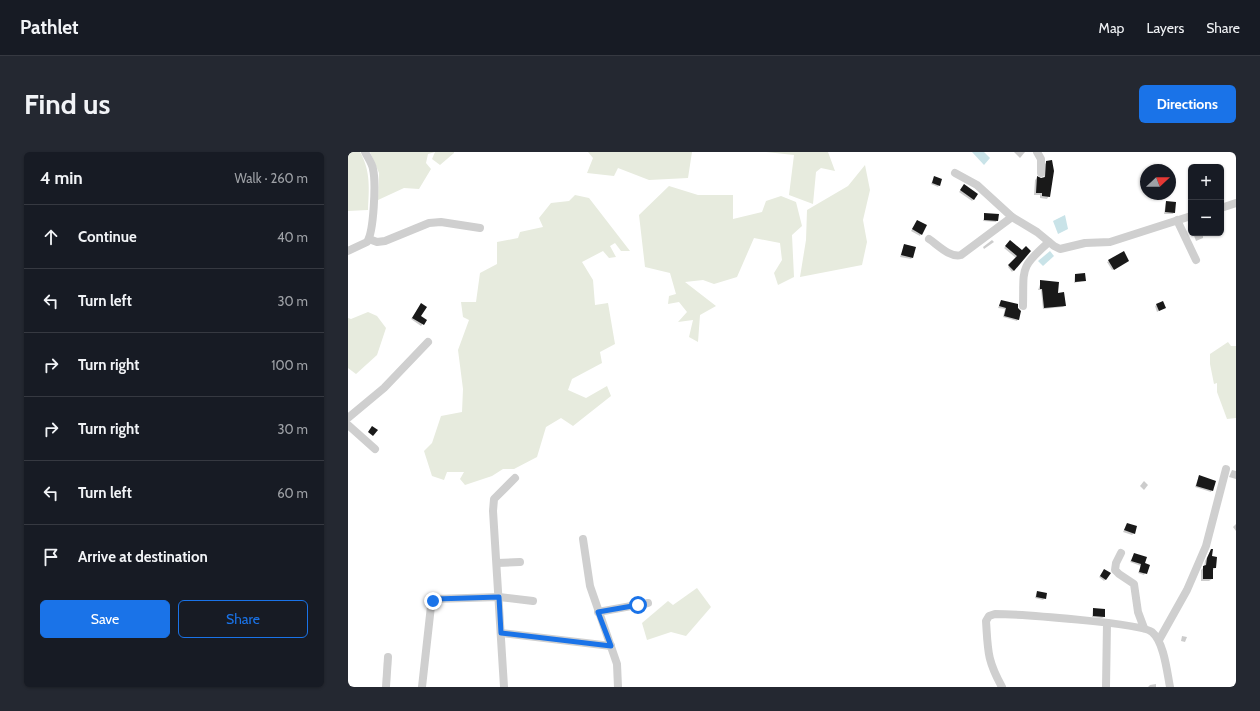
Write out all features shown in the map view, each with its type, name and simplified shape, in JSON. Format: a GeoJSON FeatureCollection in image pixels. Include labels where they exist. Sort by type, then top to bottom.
{"type":"FeatureCollection","features":[{"type":"Feature","properties":{"kind":"street"},"geometry":{"type":"LineString","coordinates":[[348,251],[362,245],[368,239],[372,230],[375,182],[373,170],[365,152]]}},
{"type":"Feature","properties":{"kind":"street"},"geometry":{"type":"LineString","coordinates":[[1036,152],[1041,159],[1041,173]]}},
{"type":"Feature","properties":{"kind":"street"},"geometry":{"type":"LineString","coordinates":[[955,174],[977,185],[1012,217],[1037,232],[1060,249],[1085,243],[1110,242],[1188,217]]}},
{"type":"Feature","properties":{"kind":"street"},"geometry":{"type":"LineString","coordinates":[[1224,207],[1236,203]]}},
{"type":"Feature","properties":{"kind":"street"},"geometry":{"type":"LineString","coordinates":[[929,239],[951,255],[961,255],[1012,217]]}},
{"type":"Feature","properties":{"kind":"street"},"geometry":{"type":"LineString","coordinates":[[1177,220],[1196,260]]}},
{"type":"Feature","properties":{"kind":"street"},"geometry":{"type":"LineString","coordinates":[[368,239],[377,242],[385,241],[429,223],[440,222],[480,228]]}},
{"type":"Feature","properties":{"kind":"street"},"geometry":{"type":"LineString","coordinates":[[1023,306],[1023,278],[1026,263],[1049,242]]}},
{"type":"Feature","properties":{"kind":"street"},"geometry":{"type":"LineString","coordinates":[[348,418],[384,388],[428,342]]}},
{"type":"Feature","properties":{"kind":"street"},"geometry":{"type":"LineString","coordinates":[[348,425],[375,449]]}},
{"type":"Feature","properties":{"kind":"street"},"geometry":{"type":"LineString","coordinates":[[1159,640],[1187,590],[1206,546],[1226,469]]}},
{"type":"Feature","properties":{"kind":"street"},"geometry":{"type":"LineString","coordinates":[[504,687],[493,503],[500,492],[515,478]]}},
{"type":"Feature","properties":{"kind":"street"},"geometry":{"type":"LineString","coordinates":[[583,539],[586,570],[598,612],[618,664],[618,687]]}},
{"type":"Feature","properties":{"kind":"street"},"geometry":{"type":"LineString","coordinates":[[1121,552],[1116,563],[1115,570],[1134,584],[1138,612],[1144,628]]}},
{"type":"Feature","properties":{"kind":"street"},"geometry":{"type":"LineString","coordinates":[[497,563],[520,562]]}},
{"type":"Feature","properties":{"kind":"street"},"geometry":{"type":"LineString","coordinates":[[422,687],[433,601],[435,599],[499,597],[533,601]]}},
{"type":"Feature","properties":{"kind":"street"},"geometry":{"type":"LineString","coordinates":[[598,612],[648,603]]}},
{"type":"Feature","properties":{"kind":"street"},"geometry":{"type":"LineString","coordinates":[[1002,687],[990,666],[986,621],[989,616],[1001,614],[1107,623],[1144,628],[1153,633],[1159,640],[1170,687]]}},
{"type":"Feature","properties":{"kind":"street"},"geometry":{"type":"LineString","coordinates":[[1106,687],[1107,623]]}},
{"type":"Feature","properties":{"kind":"street"},"geometry":{"type":"LineString","coordinates":[[501,633],[611,646]]}},
{"type":"Feature","properties":{"kind":"street"},"geometry":{"type":"LineString","coordinates":[[386,687],[388,657]]}},
{"type":"Feature","properties":{"kind":"shaded area"},"geometry":{"type":"Polygon","coordinates":[[[348,152],[360,152],[364,159],[368,173],[368,210],[348,211],[348,152]]]}},
{"type":"Feature","properties":{"kind":"shaded area"},"geometry":{"type":"Polygon","coordinates":[[[370,152],[435,152],[428,154],[426,163],[431,169],[419,189],[404,188],[378,200],[379,173],[370,152]]]}},
{"type":"Feature","properties":{"kind":"shaded area"},"geometry":{"type":"Polygon","coordinates":[[[435,152],[454,153],[440,165],[432,159],[435,152]]]}},
{"type":"Feature","properties":{"kind":"shaded area"},"geometry":{"type":"Polygon","coordinates":[[[588,152],[692,152],[688,178],[649,180],[618,168],[614,176],[587,173],[593,158],[588,152]]]}},
{"type":"Feature","properties":{"kind":"shaded area"},"geometry":{"type":"Polygon","coordinates":[[[766,152],[828,152],[835,171],[821,168],[816,172],[813,204],[789,195],[794,155],[766,152]]]}},
{"type":"Feature","properties":{"kind":"shaded area"},"geometry":{"type":"Polygon","coordinates":[[[865,165],[870,190],[863,220],[867,242],[862,265],[800,277],[806,240],[807,210],[848,186],[865,165]]]}},
{"type":"Feature","properties":{"kind":"shaded area"},"geometry":{"type":"Polygon","coordinates":[[[669,186],[698,195],[733,195],[733,219],[762,212],[766,201],[781,196],[796,202],[802,226],[792,235],[794,277],[778,285],[774,273],[782,260],[780,243],[754,238],[737,277],[714,284],[703,280],[685,282],[716,306],[700,315],[698,342],[689,337],[693,320],[678,322],[687,312],[679,302],[668,304],[669,296],[676,294],[670,273],[645,267],[639,215],[669,186]]]}},
{"type":"Feature","properties":{"kind":"shaded area"},"geometry":{"type":"Polygon","coordinates":[[[575,195],[589,198],[630,251],[621,251],[615,243],[610,246],[616,257],[609,258],[603,251],[582,262],[593,280],[595,305],[608,303],[615,344],[600,352],[602,363],[572,379],[568,390],[586,398],[607,386],[611,396],[573,426],[561,418],[546,427],[537,457],[514,469],[503,469],[492,476],[465,485],[460,479],[464,472],[447,472],[444,480],[432,476],[424,451],[432,443],[441,416],[462,412],[463,389],[458,350],[469,320],[463,317],[461,302],[476,302],[480,273],[497,264],[497,242],[518,238],[520,232],[543,227],[539,218],[551,203],[569,201],[575,195]]]}},
{"type":"Feature","properties":{"kind":"shaded area"},"geometry":{"type":"Polygon","coordinates":[[[368,312],[377,316],[386,328],[377,355],[356,374],[348,368],[348,318],[351,319],[368,312]]]}},
{"type":"Feature","properties":{"kind":"shaded area"},"geometry":{"type":"Polygon","coordinates":[[[1228,342],[1231,346],[1236,346],[1236,418],[1227,419],[1217,392],[1217,383],[1214,384],[1210,364],[1210,354],[1228,342]]]}},
{"type":"Feature","properties":{"kind":"shaded area"},"geometry":{"type":"Polygon","coordinates":[[[697,588],[711,607],[686,636],[671,632],[647,640],[642,623],[668,601],[673,605],[697,588]]]}},
{"type":"Feature","properties":{"kind":"water"},"geometry":{"type":"Polygon","coordinates":[[[972,152],[984,152],[990,158],[984,165],[972,152]]]}},
{"type":"Feature","properties":{"kind":"water"},"geometry":{"type":"Polygon","coordinates":[[[1065,215],[1068,229],[1058,234],[1053,221],[1065,215]]]}},
{"type":"Feature","properties":{"kind":"water"},"geometry":{"type":"Polygon","coordinates":[[[1050,251],[1054,256],[1043,266],[1038,261],[1050,251]]]}},
{"type":"Feature","properties":{"kind":"building"},"geometry":{"type":"Polygon","coordinates":[[[1052,160],[1054,171],[1050,197],[1042,196],[1042,193],[1036,193],[1037,176],[1041,178],[1045,177],[1046,161],[1052,160]]]}},
{"type":"Feature","properties":{"kind":"building"},"geometry":{"type":"Polygon","coordinates":[[[934,176],[942,179],[940,186],[932,183],[934,176]]]}},
{"type":"Feature","properties":{"kind":"building"},"geometry":{"type":"Polygon","coordinates":[[[964,184],[978,194],[974,200],[960,190],[964,184]]]}},
{"type":"Feature","properties":{"kind":"building"},"geometry":{"type":"Polygon","coordinates":[[[1166,201],[1176,202],[1175,213],[1165,212],[1166,201]]]}},
{"type":"Feature","properties":{"kind":"building"},"geometry":{"type":"Polygon","coordinates":[[[984,213],[999,214],[998,221],[984,220],[984,213]]]}},
{"type":"Feature","properties":{"kind":"building"},"geometry":{"type":"Polygon","coordinates":[[[917,220],[927,225],[922,235],[912,229],[917,220]]]}},
{"type":"Feature","properties":{"kind":"building"},"geometry":{"type":"Polygon","coordinates":[[[1010,240],[1022,250],[1026,246],[1031,251],[1014,271],[1008,265],[1017,256],[1005,246],[1010,240]]]}},
{"type":"Feature","properties":{"kind":"building"},"geometry":{"type":"Polygon","coordinates":[[[904,244],[916,247],[913,258],[901,255],[904,244]]]}},
{"type":"Feature","properties":{"kind":"building"},"geometry":{"type":"Polygon","coordinates":[[[1124,251],[1129,261],[1114,270],[1108,260],[1124,251]]]}},
{"type":"Feature","properties":{"kind":"building"},"geometry":{"type":"Polygon","coordinates":[[[1085,273],[1086,281],[1075,282],[1075,274],[1085,273]]]}},
{"type":"Feature","properties":{"kind":"building"},"geometry":{"type":"Polygon","coordinates":[[[1040,280],[1059,282],[1058,293],[1064,292],[1066,306],[1044,308],[1042,289],[1040,289],[1040,280]]]}},
{"type":"Feature","properties":{"kind":"building"},"geometry":{"type":"Polygon","coordinates":[[[1001,300],[1018,304],[1018,308],[1021,311],[1019,320],[1004,316],[1006,308],[999,306],[1001,300]]]}},
{"type":"Feature","properties":{"kind":"building"},"geometry":{"type":"Polygon","coordinates":[[[1163,301],[1166,308],[1159,311],[1156,304],[1163,301]]]}},
{"type":"Feature","properties":{"kind":"building"},"geometry":{"type":"Polygon","coordinates":[[[421,303],[427,307],[421,316],[427,320],[424,325],[412,318],[421,303]]]}},
{"type":"Feature","properties":{"kind":"building"},"geometry":{"type":"Polygon","coordinates":[[[372,426],[378,430],[373,436],[368,432],[372,426]]]}},
{"type":"Feature","properties":{"kind":"building"},"geometry":{"type":"Polygon","coordinates":[[[1199,475],[1216,481],[1213,491],[1196,486],[1199,475]]]}},
{"type":"Feature","properties":{"kind":"building"},"geometry":{"type":"Polygon","coordinates":[[[1127,523],[1137,526],[1135,534],[1124,530],[1127,523]]]}},
{"type":"Feature","properties":{"kind":"building"},"geometry":{"type":"Polygon","coordinates":[[[1211,549],[1213,549],[1212,556],[1217,557],[1216,568],[1213,568],[1213,579],[1203,579],[1203,566],[1206,565],[1211,549]]]}},
{"type":"Feature","properties":{"kind":"building"},"geometry":{"type":"Polygon","coordinates":[[[1134,553],[1147,557],[1145,563],[1150,565],[1147,574],[1139,572],[1141,564],[1131,561],[1134,553]]]}},
{"type":"Feature","properties":{"kind":"building"},"geometry":{"type":"Polygon","coordinates":[[[1104,569],[1111,573],[1106,580],[1100,576],[1104,569]]]}},
{"type":"Feature","properties":{"kind":"building"},"geometry":{"type":"Polygon","coordinates":[[[1037,591],[1047,593],[1046,599],[1036,597],[1037,591]]]}},
{"type":"Feature","properties":{"kind":"building"},"geometry":{"type":"Polygon","coordinates":[[[1093,608],[1105,609],[1105,617],[1093,616],[1093,608]]]}},
{"type":"Feature","properties":{"kind":"route"},"geometry":{"type":"LineString","coordinates":[[433,601],[435,599],[499,597],[501,633],[611,646],[598,612],[638,605]]}}]}
